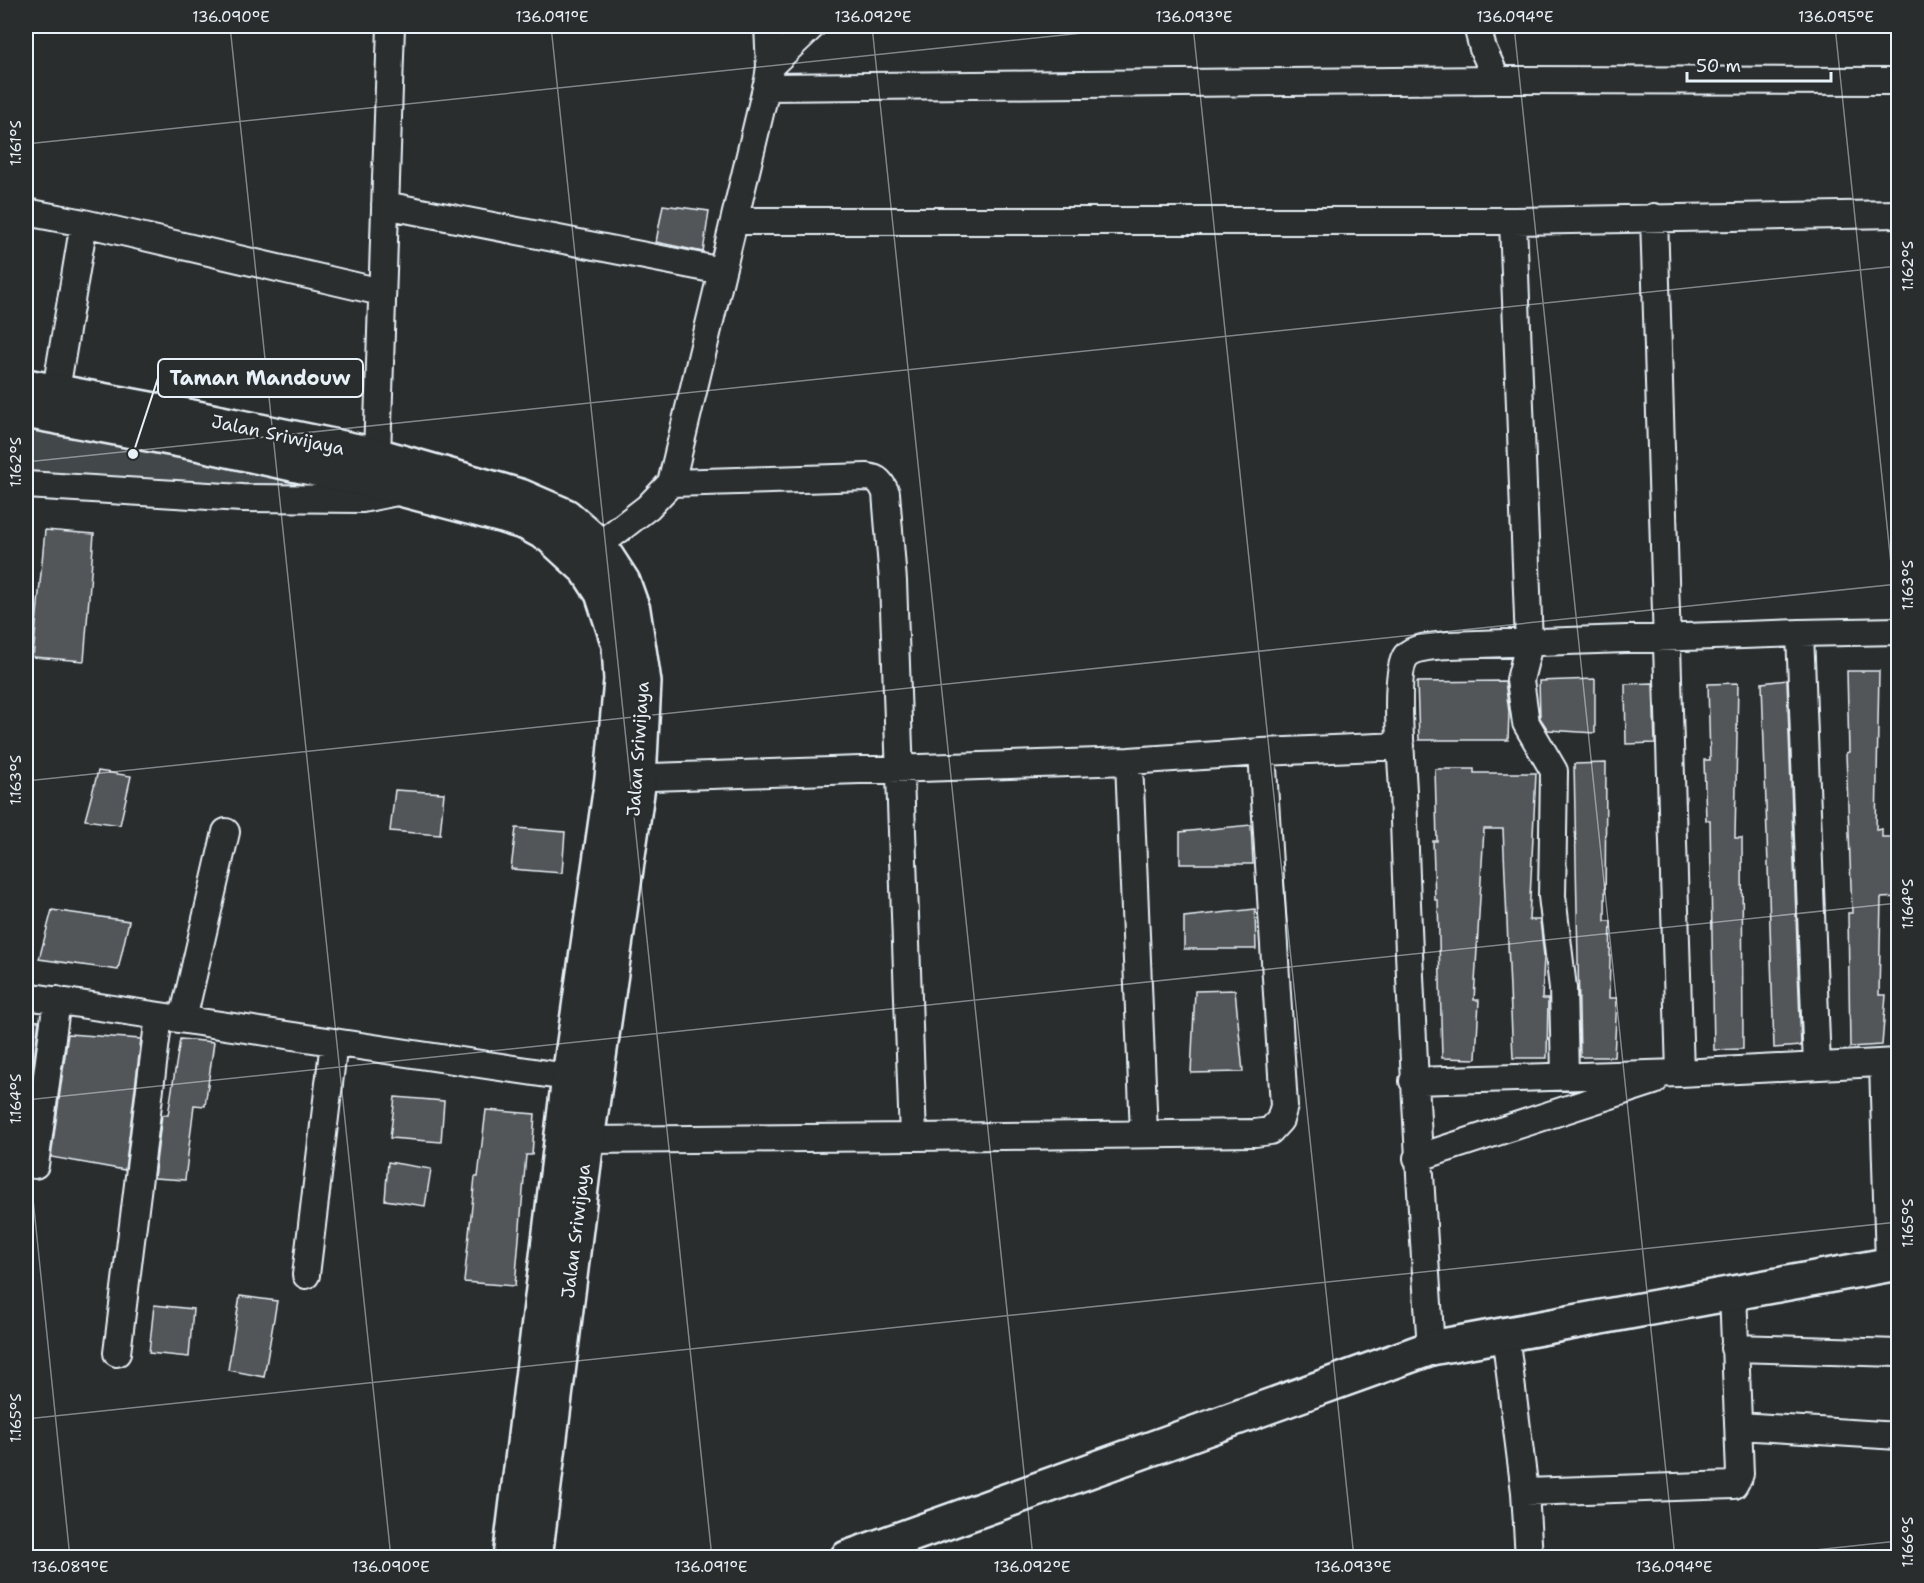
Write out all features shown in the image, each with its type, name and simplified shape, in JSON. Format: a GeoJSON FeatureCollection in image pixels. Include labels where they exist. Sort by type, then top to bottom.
{"type":"FeatureCollection","features":[{"type":"Feature","properties":{"kind":"main road","name":"Jalan Sriwijaya"},"geometry":{"type":"LineString","coordinates":[[40,388],[377,455],[520,496],[566,516],[599,545],[623,582],[633,610],[644,681],[626,778],[583,1079],[552,1328],[535,1557]]}},
{"type":"Feature","properties":{"kind":"main road","name":"Jalan Sriwijaya"},"geometry":{"type":"LineString","coordinates":[[26,411],[196,443],[406,490],[526,523],[550,536],[587,570],[602,593],[618,645],[626,778]]}},
{"type":"Feature","properties":{"kind":"main road","name":"Jalan Sriwijaya"},"geometry":{"type":"LineString","coordinates":[[510,1557],[588,1140],[583,1079]]}},
{"type":"Feature","properties":{"kind":"main road"},"geometry":{"type":"LineString","coordinates":[[847,1557],[1431,1348],[1894,1263]]}},
{"type":"Feature","properties":{"kind":"street"},"geometry":{"type":"LineString","coordinates":[[377,455],[391,26]]}},
{"type":"Feature","properties":{"kind":"street"},"geometry":{"type":"LineString","coordinates":[[599,545],[648,507],[671,483],[768,77],[768,26]]}},
{"type":"Feature","properties":{"kind":"street"},"geometry":{"type":"LineString","coordinates":[[768,77],[812,26]]}},
{"type":"Feature","properties":{"kind":"street"},"geometry":{"type":"LineString","coordinates":[[1477,26],[1483,49],[1497,80]]}},
{"type":"Feature","properties":{"kind":"street"},"geometry":{"type":"LineString","coordinates":[[768,77],[1899,81]]}},
{"type":"Feature","properties":{"kind":"street"},"geometry":{"type":"LineString","coordinates":[[385,205],[722,271]]}},
{"type":"Feature","properties":{"kind":"street"},"geometry":{"type":"LineString","coordinates":[[26,212],[84,223],[381,292]]}},
{"type":"Feature","properties":{"kind":"street"},"geometry":{"type":"LineString","coordinates":[[734,221],[1513,221],[1899,214]]}},
{"type":"Feature","properties":{"kind":"street"},"geometry":{"type":"LineString","coordinates":[[1654,217],[1680,1073]]}},
{"type":"Feature","properties":{"kind":"street"},"geometry":{"type":"LineString","coordinates":[[1513,221],[1529,644],[1520,680],[1526,723],[1554,771],[1552,896],[1563,988],[1565,1075]]}},
{"type":"Feature","properties":{"kind":"street"},"geometry":{"type":"LineString","coordinates":[[40,388],[84,223]]}},
{"type":"Feature","properties":{"kind":"street"},"geometry":{"type":"LineString","coordinates":[[671,483],[867,477],[875,478],[882,483],[888,512],[893,581],[912,1137]]}},
{"type":"Feature","properties":{"kind":"street"},"geometry":{"type":"LineString","coordinates":[[26,485],[242,498],[314,499],[362,499],[406,490]]}},
{"type":"Feature","properties":{"kind":"street"},"geometry":{"type":"LineString","coordinates":[[1431,1348],[1413,1082],[1399,676],[1406,656],[1414,651],[1449,645],[1899,631]]}},
{"type":"Feature","properties":{"kind":"street"},"geometry":{"type":"LineString","coordinates":[[1800,633],[1817,1066]]}},
{"type":"Feature","properties":{"kind":"street"},"geometry":{"type":"LineString","coordinates":[[626,778],[1130,761],[1401,746]]}},
{"type":"Feature","properties":{"kind":"street"},"geometry":{"type":"LineString","coordinates":[[588,1140],[1255,1133],[1270,1131],[1280,1120],[1284,1106],[1262,752]]}},
{"type":"Feature","properties":{"kind":"street"},"geometry":{"type":"LineString","coordinates":[[1130,761],[1144,1134]]}},
{"type":"Feature","properties":{"kind":"street"},"geometry":{"type":"LineString","coordinates":[[117,1353],[171,1017],[226,832]]}},
{"type":"Feature","properties":{"kind":"street"},"geometry":{"type":"LineString","coordinates":[[26,996],[583,1079]]}},
{"type":"Feature","properties":{"kind":"street"},"geometry":{"type":"LineString","coordinates":[[35,1165],[57,1000]]}},
{"type":"Feature","properties":{"kind":"street"},"geometry":{"type":"LineString","coordinates":[[306,1275],[334,1042]]}},
{"type":"Feature","properties":{"kind":"street"},"geometry":{"type":"LineString","coordinates":[[1413,1082],[1565,1075],[1680,1073],[1891,1062],[1894,1263]]}},
{"type":"Feature","properties":{"kind":"street"},"geometry":{"type":"LineString","coordinates":[[1417,1158],[1680,1073]]}},
{"type":"Feature","properties":{"kind":"street"},"geometry":{"type":"LineString","coordinates":[[1525,1492],[1729,1488],[1738,1481],[1740,1474],[1739,1426],[1733,1292]]}},
{"type":"Feature","properties":{"kind":"street"},"geometry":{"type":"LineString","coordinates":[[1505,1334],[1525,1492],[1529,1557]]}},
{"type":"Feature","properties":{"kind":"street"},"geometry":{"type":"LineString","coordinates":[[1734,1348],[1899,1353]]}},
{"type":"Feature","properties":{"kind":"street"},"geometry":{"type":"LineString","coordinates":[[1739,1426],[1899,1436]]}},
{"type":"Feature","properties":{"kind":"shaded area"},"geometry":{"type":"Polygon","coordinates":[[[26,413],[401,490],[26,483],[26,413]]]}},
{"type":"Feature","properties":{"kind":"building"},"geometry":{"type":"Polygon","coordinates":[[[663,205],[709,211],[703,252],[656,242],[663,205]]]}},
{"type":"Feature","properties":{"kind":"building"},"geometry":{"type":"Polygon","coordinates":[[[45,530],[94,534],[84,661],[33,657],[45,530]]]}},
{"type":"Feature","properties":{"kind":"building"},"geometry":{"type":"Polygon","coordinates":[[[1847,671],[1879,671],[1876,830],[1882,829],[1882,837],[1899,837],[1899,897],[1881,898],[1879,995],[1886,995],[1882,1045],[1850,1047],[1848,913],[1852,913],[1846,753],[1849,752],[1847,671]]]}},
{"type":"Feature","properties":{"kind":"building"},"geometry":{"type":"Polygon","coordinates":[[[1595,679],[1595,733],[1548,730],[1540,718],[1539,681],[1595,679]]]}},
{"type":"Feature","properties":{"kind":"building"},"geometry":{"type":"Polygon","coordinates":[[[1787,680],[1801,1046],[1774,1048],[1762,683],[1787,680]]]}},
{"type":"Feature","properties":{"kind":"building"},"geometry":{"type":"Polygon","coordinates":[[[1505,681],[1509,712],[1508,740],[1419,740],[1417,682],[1505,681]]]}},
{"type":"Feature","properties":{"kind":"building"},"geometry":{"type":"Polygon","coordinates":[[[1653,683],[1655,743],[1626,744],[1625,684],[1653,683]]]}},
{"type":"Feature","properties":{"kind":"building"},"geometry":{"type":"Polygon","coordinates":[[[1738,683],[1735,838],[1742,838],[1743,1049],[1714,1050],[1710,820],[1706,820],[1704,760],[1710,760],[1708,684],[1738,683]]]}},
{"type":"Feature","properties":{"kind":"building"},"geometry":{"type":"Polygon","coordinates":[[[1606,763],[1605,921],[1611,921],[1609,998],[1617,998],[1614,1057],[1580,1057],[1574,764],[1606,763]]]}},
{"type":"Feature","properties":{"kind":"building"},"geometry":{"type":"Polygon","coordinates":[[[1435,769],[1474,769],[1474,773],[1536,773],[1529,920],[1540,920],[1544,956],[1542,999],[1548,999],[1547,1058],[1513,1058],[1503,829],[1484,829],[1474,1000],[1479,1000],[1476,1059],[1442,1058],[1438,900],[1435,900],[1433,841],[1437,841],[1435,769]]]}},
{"type":"Feature","properties":{"kind":"building"},"geometry":{"type":"Polygon","coordinates":[[[98,771],[131,776],[120,825],[85,820],[98,771]]]}},
{"type":"Feature","properties":{"kind":"building"},"geometry":{"type":"Polygon","coordinates":[[[395,790],[444,793],[440,835],[390,831],[395,790]]]}},
{"type":"Feature","properties":{"kind":"building"},"geometry":{"type":"Polygon","coordinates":[[[1251,825],[1253,864],[1180,864],[1180,832],[1251,825]]]}},
{"type":"Feature","properties":{"kind":"building"},"geometry":{"type":"Polygon","coordinates":[[[516,828],[565,832],[562,873],[511,869],[516,828]]]}},
{"type":"Feature","properties":{"kind":"building"},"geometry":{"type":"Polygon","coordinates":[[[1255,909],[1256,949],[1184,949],[1184,917],[1255,909]]]}},
{"type":"Feature","properties":{"kind":"building"},"geometry":{"type":"Polygon","coordinates":[[[52,910],[129,921],[118,970],[39,959],[52,910]]]}},
{"type":"Feature","properties":{"kind":"building"},"geometry":{"type":"Polygon","coordinates":[[[1235,990],[1243,1072],[1191,1073],[1195,991],[1235,990]]]}},
{"type":"Feature","properties":{"kind":"building"},"geometry":{"type":"Polygon","coordinates":[[[26,1020],[39,1021],[26,1123],[26,1020]]]}},
{"type":"Feature","properties":{"kind":"building"},"geometry":{"type":"Polygon","coordinates":[[[68,1034],[141,1039],[125,1170],[51,1157],[68,1034]]]}},
{"type":"Feature","properties":{"kind":"building"},"geometry":{"type":"Polygon","coordinates":[[[180,1039],[214,1042],[205,1106],[194,1105],[185,1180],[154,1178],[162,1115],[168,1115],[180,1039]]]}},
{"type":"Feature","properties":{"kind":"building"},"geometry":{"type":"Polygon","coordinates":[[[395,1097],[444,1101],[441,1142],[390,1138],[395,1097]]]}},
{"type":"Feature","properties":{"kind":"building"},"geometry":{"type":"Polygon","coordinates":[[[486,1110],[535,1114],[532,1155],[526,1155],[515,1286],[464,1282],[475,1177],[478,1177],[486,1110]]]}},
{"type":"Feature","properties":{"kind":"building"},"geometry":{"type":"Polygon","coordinates":[[[388,1162],[431,1169],[425,1206],[385,1200],[388,1162]]]}},
{"type":"Feature","properties":{"kind":"building"},"geometry":{"type":"Polygon","coordinates":[[[240,1296],[277,1301],[264,1377],[228,1370],[240,1296]]]}},
{"type":"Feature","properties":{"kind":"building"},"geometry":{"type":"Polygon","coordinates":[[[154,1305],[193,1309],[189,1357],[149,1353],[154,1305]]]}},
{"type":"Feature","properties":{"kind":"place","name":"Taman Mandouw"},"geometry":{"type":"Point","coordinates":[133,454]}}]}
